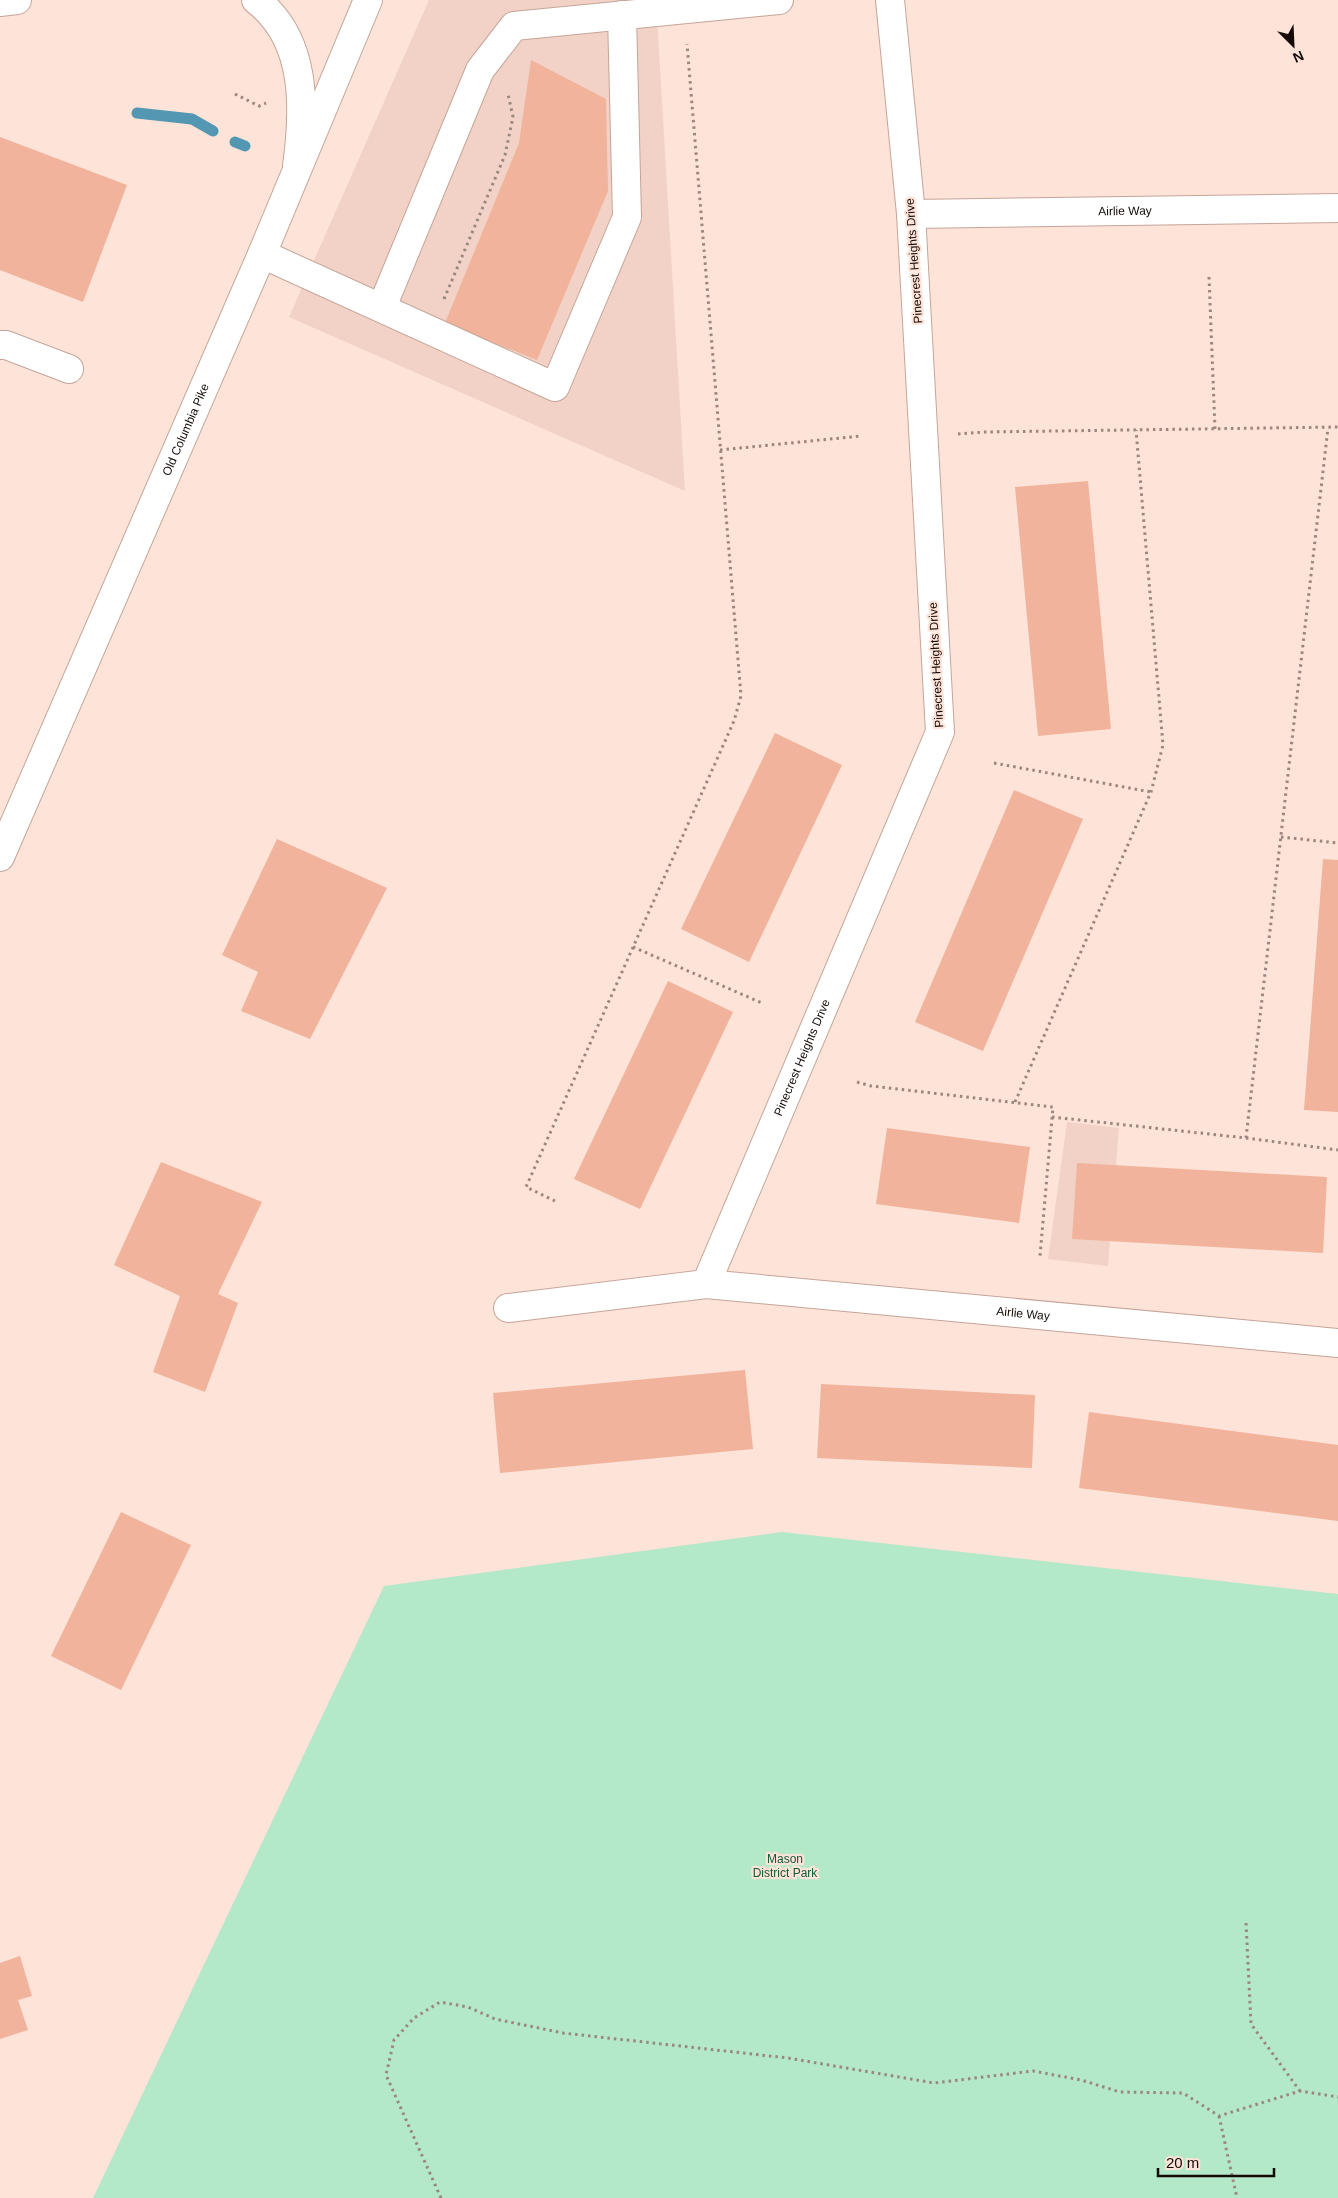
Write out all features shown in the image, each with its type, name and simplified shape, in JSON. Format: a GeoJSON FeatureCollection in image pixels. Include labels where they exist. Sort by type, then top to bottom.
{"type":"FeatureCollection","features":[{"type":"Feature","properties":{"kind":"street"},"geometry":{"type":"LineString","coordinates":[[0,2],[16,0]]}},
{"type":"Feature","properties":{"kind":"street"},"geometry":{"type":"LineString","coordinates":[[256,0],[273,16],[287,37],[297,64],[302,95],[302,130],[298,166]]}},
{"type":"Feature","properties":{"kind":"street","name":"Old Columbia Pike"},"geometry":{"type":"LineString","coordinates":[[0,857],[262,254],[368,0]]}},
{"type":"Feature","properties":{"kind":"street"},"geometry":{"type":"LineString","coordinates":[[382,307],[480,70],[514,26],[779,0]]}},
{"type":"Feature","properties":{"kind":"street","name":"Pinecrest Heights Drive"},"geometry":{"type":"LineString","coordinates":[[706,1284],[940,732],[911,214],[890,0]]}},
{"type":"Feature","properties":{"kind":"street"},"geometry":{"type":"LineString","coordinates":[[262,254],[555,387],[627,217],[622,15]]}},
{"type":"Feature","properties":{"kind":"street","name":"Airlie Way"},"geometry":{"type":"LineString","coordinates":[[911,214],[1338,208]]}},
{"type":"Feature","properties":{"kind":"street"},"geometry":{"type":"LineString","coordinates":[[0,345],[6,345],[70,369]]}},
{"type":"Feature","properties":{"kind":"street","name":"Airlie Way"},"geometry":{"type":"LineString","coordinates":[[508,1308],[706,1284],[1338,1343]]}},
{"type":"Feature","properties":{"kind":"path"},"geometry":{"type":"LineString","coordinates":[[554,1201],[526,1187],[734,721],[741,696],[686,34]]}},
{"type":"Feature","properties":{"kind":"path"},"geometry":{"type":"LineString","coordinates":[[431,330],[505,155],[513,117],[506,86]]}},
{"type":"Feature","properties":{"kind":"path"},"geometry":{"type":"LineString","coordinates":[[1208,277],[1215,429]]}},
{"type":"Feature","properties":{"kind":"path"},"geometry":{"type":"LineString","coordinates":[[952,435],[985,432],[1338,427]]}},
{"type":"Feature","properties":{"kind":"path"},"geometry":{"type":"LineString","coordinates":[[1246,1138],[1328,428]]}},
{"type":"Feature","properties":{"kind":"path"},"geometry":{"type":"LineString","coordinates":[[1015,1102],[1151,792],[1163,745],[1136,430]]}},
{"type":"Feature","properties":{"kind":"path"},"geometry":{"type":"LineString","coordinates":[[720,450],[861,436]]}},
{"type":"Feature","properties":{"kind":"path"},"geometry":{"type":"LineString","coordinates":[[994,763],[1151,792]]}},
{"type":"Feature","properties":{"kind":"path"},"geometry":{"type":"LineString","coordinates":[[1281,837],[1338,843]]}},
{"type":"Feature","properties":{"kind":"path"},"geometry":{"type":"LineString","coordinates":[[633,947],[762,1003]]}},
{"type":"Feature","properties":{"kind":"path"},"geometry":{"type":"LineString","coordinates":[[857,1082],[871,1086],[1053,1107],[1040,1256]]}},
{"type":"Feature","properties":{"kind":"path"},"geometry":{"type":"LineString","coordinates":[[1052,1117],[1338,1150]]}},
{"type":"Feature","properties":{"kind":"path"},"geometry":{"type":"LineString","coordinates":[[1246,1923],[1251,2024],[1300,2090]]}},
{"type":"Feature","properties":{"kind":"path"},"geometry":{"type":"LineString","coordinates":[[441,2198],[386,2075],[394,2040],[414,2018],[440,2002],[468,2007],[496,2020],[563,2033],[788,2058],[934,2083],[1033,2071],[1081,2080],[1120,2092],[1182,2093],[1218,2116],[1237,2198]]}},
{"type":"Feature","properties":{"kind":"path"},"geometry":{"type":"LineString","coordinates":[[1218,2116],[1300,2090],[1338,2097]]}},
{"type":"Feature","properties":{"kind":"shaded area"},"geometry":{"type":"Polygon","coordinates":[[[429,0],[656,0],[685,491],[289,317],[429,0]]]}},
{"type":"Feature","properties":{"kind":"shaded area"},"geometry":{"type":"Polygon","coordinates":[[[1067,1122],[1119,1128],[1108,1266],[1048,1259],[1067,1122]]]}},
{"type":"Feature","properties":{"kind":"green space","name":"Mason District Park"},"geometry":{"type":"Polygon","coordinates":[[[782,1532],[1338,1594],[1338,2198],[93,2198],[384,1586],[782,1532]]]}},
{"type":"Feature","properties":{"kind":"building"},"geometry":{"type":"Polygon","coordinates":[[[531,60],[606,99],[608,191],[537,360],[445,323],[519,143],[531,60]]]}},
{"type":"Feature","properties":{"kind":"building"},"geometry":{"type":"Polygon","coordinates":[[[0,137],[127,185],[83,302],[0,270],[0,137]]]}},
{"type":"Feature","properties":{"kind":"building"},"geometry":{"type":"Polygon","coordinates":[[[1088,481],[1111,729],[1038,736],[1015,487],[1088,481]]]}},
{"type":"Feature","properties":{"kind":"building"},"geometry":{"type":"Polygon","coordinates":[[[775,733],[842,765],[749,962],[681,929],[775,733]]]}},
{"type":"Feature","properties":{"kind":"building"},"geometry":{"type":"Polygon","coordinates":[[[1014,790],[1083,819],[983,1051],[915,1022],[1014,790]]]}},
{"type":"Feature","properties":{"kind":"building"},"geometry":{"type":"Polygon","coordinates":[[[277,839],[387,888],[310,1039],[241,1011],[258,972],[222,955],[277,839]]]}},
{"type":"Feature","properties":{"kind":"building"},"geometry":{"type":"Polygon","coordinates":[[[1323,859],[1338,860],[1338,1112],[1304,1110],[1323,859]]]}},
{"type":"Feature","properties":{"kind":"building"},"geometry":{"type":"Polygon","coordinates":[[[668,981],[733,1012],[640,1209],[574,1179],[668,981]]]}},
{"type":"Feature","properties":{"kind":"building"},"geometry":{"type":"Polygon","coordinates":[[[887,1128],[1030,1147],[1019,1223],[876,1204],[887,1128]]]}},
{"type":"Feature","properties":{"kind":"building"},"geometry":{"type":"Polygon","coordinates":[[[161,1162],[262,1202],[218,1294],[238,1303],[205,1392],[153,1372],[180,1296],[114,1265],[161,1162]]]}},
{"type":"Feature","properties":{"kind":"building"},"geometry":{"type":"Polygon","coordinates":[[[1077,1163],[1327,1177],[1323,1253],[1072,1239],[1077,1163]]]}},
{"type":"Feature","properties":{"kind":"building"},"geometry":{"type":"Polygon","coordinates":[[[745,1370],[753,1449],[500,1473],[493,1393],[745,1370]]]}},
{"type":"Feature","properties":{"kind":"building"},"geometry":{"type":"Polygon","coordinates":[[[821,1384],[1035,1395],[1032,1468],[817,1458],[821,1384]]]}},
{"type":"Feature","properties":{"kind":"building"},"geometry":{"type":"Polygon","coordinates":[[[1089,1412],[1338,1445],[1338,1521],[1079,1488],[1089,1412]]]}},
{"type":"Feature","properties":{"kind":"building"},"geometry":{"type":"Polygon","coordinates":[[[121,1512],[191,1545],[121,1690],[51,1656],[121,1512]]]}},
{"type":"Feature","properties":{"kind":"building"},"geometry":{"type":"Polygon","coordinates":[[[20,1956],[32,1996],[18,2000],[28,2030],[0,2039],[0,1963],[20,1956]]]}},
{"type":"Feature","properties":{"kind":"waterway"},"geometry":{"type":"LineString","coordinates":[[137,113],[192,119],[213,131]]}},
{"type":"Feature","properties":{"kind":"waterway"},"geometry":{"type":"LineString","coordinates":[[235,142],[245,146]]}}]}
